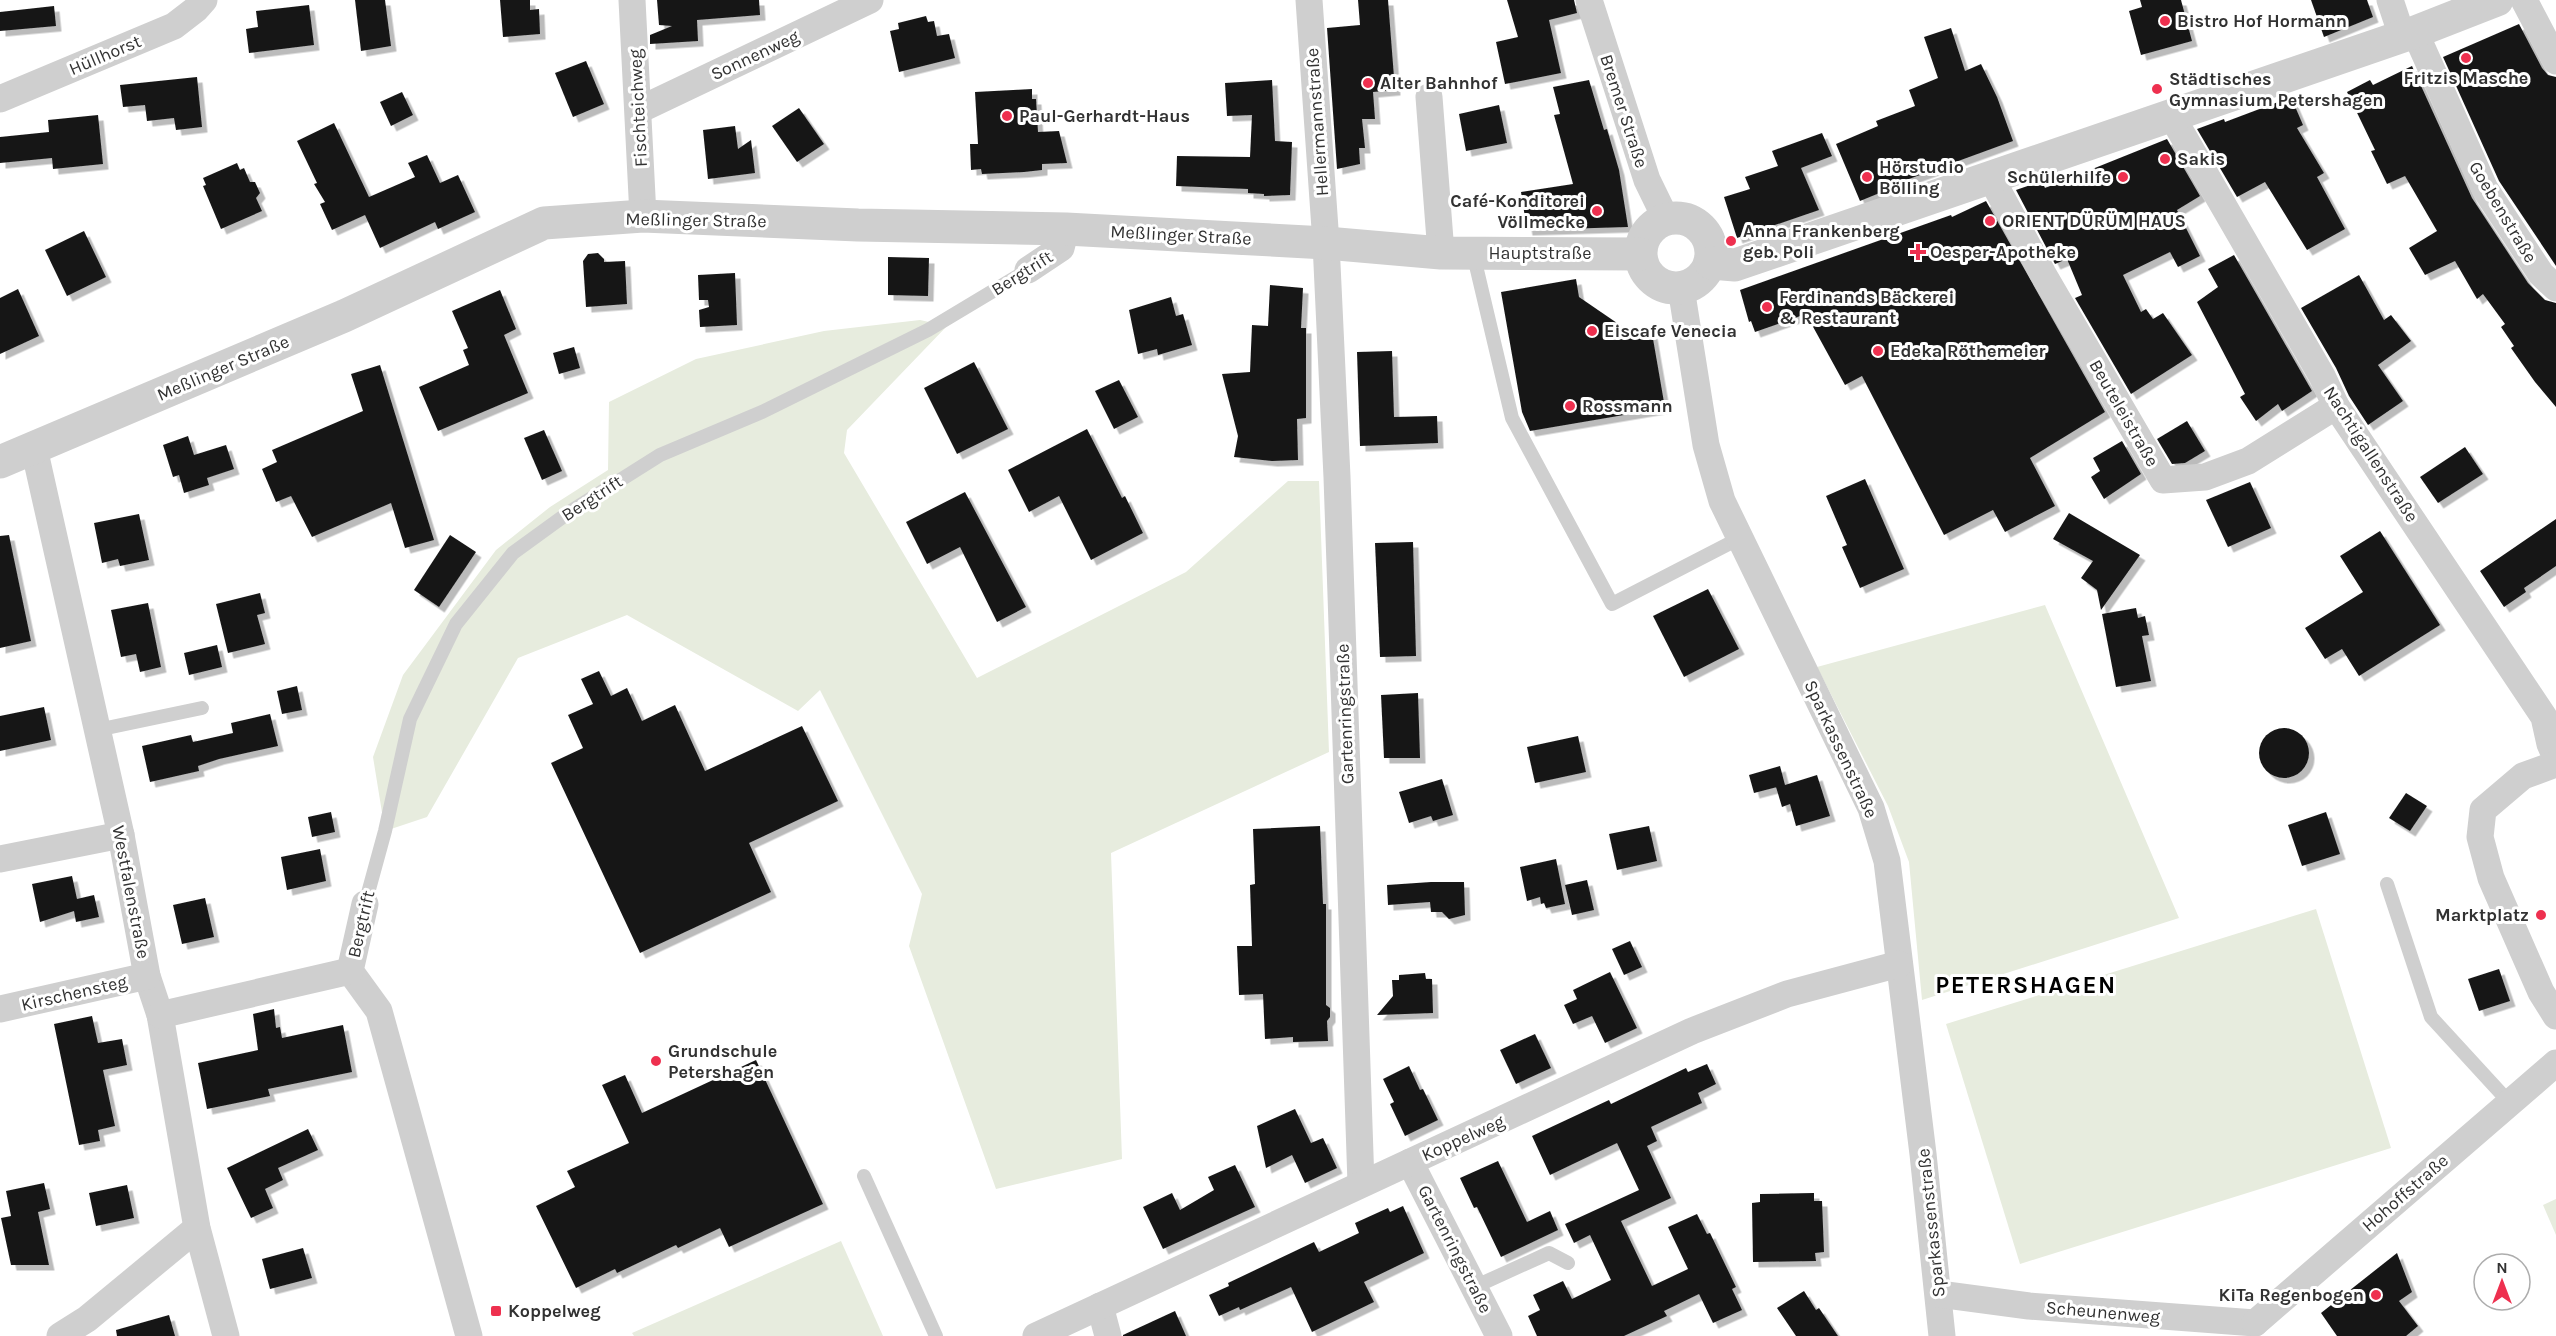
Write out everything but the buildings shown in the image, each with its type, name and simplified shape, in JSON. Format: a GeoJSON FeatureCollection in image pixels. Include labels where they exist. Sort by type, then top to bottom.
{"type":"FeatureCollection","features":[{"type":"Feature","properties":{"kind":"street","name":"Hüllhorst"},"geometry":{"type":"LineString","coordinates":[[0,99],[174,26],[204,0]]}},
{"type":"Feature","properties":{"kind":"street","name":"Fischteichweg"},"geometry":{"type":"LineString","coordinates":[[632,0],[643,216]]}},
{"type":"Feature","properties":{"kind":"street","name":"Sonnenweg"},"geometry":{"type":"LineString","coordinates":[[639,110],[870,0]]}},
{"type":"Feature","properties":{"kind":"street","name":"Hellermannstraße"},"geometry":{"type":"LineString","coordinates":[[1309,0],[1326,243]]}},
{"type":"Feature","properties":{"kind":"street","name":"Bremer Straße"},"geometry":{"type":"LineString","coordinates":[[1589,0],[1647,180],[1666,219]]}},
{"type":"Feature","properties":{"kind":"street","name":"Goebenstraße"},"geometry":{"type":"LineString","coordinates":[[2390,0],[2485,189],[2541,274],[2556,288]]}},
{"type":"Feature","properties":{"kind":"street"},"geometry":{"type":"LineString","coordinates":[[1711,263],[1735,265],[2502,0],[2556,61]]}},
{"type":"Feature","properties":{"kind":"street"},"geometry":{"type":"LineString","coordinates":[[1429,97],[1441,253]]}},
{"type":"Feature","properties":{"kind":"street","name":"Nachtigallenstraße"},"geometry":{"type":"LineString","coordinates":[[2171,115],[2322,376],[2336,406],[2544,717],[2550,744],[2556,758]]}},
{"type":"Feature","properties":{"kind":"street","name":"Beuteleistraße"},"geometry":{"type":"LineString","coordinates":[[1991,178],[2043,274],[2163,480],[2205,477],[2248,461],[2336,406]]}},
{"type":"Feature","properties":{"kind":"street","name":"Meßlinger Straße"},"geometry":{"type":"LineString","coordinates":[[0,462],[344,316],[544,223],[643,216],[858,225],[1066,229],[1326,243],[1441,253]]}},
{"type":"Feature","properties":{"kind":"street"},"geometry":{"type":"LineString","coordinates":[[1681,218],[1695,223],[1706,233],[1712,248],[1711,263],[1696,283],[1673,289],[1660,286],[1642,267],[1640,254],[1643,239],[1652,226],[1666,219],[1681,218]]}},
{"type":"Feature","properties":{"kind":"street","name":"Bergtrift"},"geometry":{"type":"LineString","coordinates":[[1028,270],[1061,248],[1066,229]]}},
{"type":"Feature","properties":{"kind":"street","name":"Gartenringstraße"},"geometry":{"type":"LineString","coordinates":[[1326,243],[1338,501],[1361,1184]]}},
{"type":"Feature","properties":{"kind":"street","name":"Hauptstraße"},"geometry":{"type":"LineString","coordinates":[[1441,253],[1640,254]]}},
{"type":"Feature","properties":{"kind":"street","name":"Sparkassenstraße"},"geometry":{"type":"LineString","coordinates":[[1681,288],[1706,445],[1722,501],[1871,808],[1887,861],[1939,1294],[1942,1336]]}},
{"type":"Feature","properties":{"kind":"street","name":"Westfalenstraße"},"geometry":{"type":"LineString","coordinates":[[34,448],[121,835],[147,976],[160,1015],[196,1228],[226,1336]]}},
{"type":"Feature","properties":{"kind":"street"},"geometry":{"type":"LineString","coordinates":[[2556,764],[2523,776],[2483,810],[2480,837],[2491,878],[2514,934],[2541,992],[2556,1016]]}},
{"type":"Feature","properties":{"kind":"street"},"geometry":{"type":"LineString","coordinates":[[0,859],[121,835]]}},
{"type":"Feature","properties":{"kind":"street","name":"Bergtrift"},"geometry":{"type":"LineString","coordinates":[[365,904],[350,971],[379,1011],[469,1336]]}},
{"type":"Feature","properties":{"kind":"street","name":"Koppelweg"},"geometry":{"type":"LineString","coordinates":[[1036,1336],[1692,1031],[1787,994],[1899,964]]}},
{"type":"Feature","properties":{"kind":"street","name":"Bergtrift"},"geometry":{"type":"LineString","coordinates":[[160,1015],[350,971]]}},
{"type":"Feature","properties":{"kind":"street","name":"Kirschensteg"},"geometry":{"type":"LineString","coordinates":[[0,1009],[147,976]]}},
{"type":"Feature","properties":{"kind":"street","name":"Hohoffstraße"},"geometry":{"type":"LineString","coordinates":[[2257,1330],[2509,1102],[2556,1063]]}},
{"type":"Feature","properties":{"kind":"street","name":"Gartenringstraße"},"geometry":{"type":"LineString","coordinates":[[1410,1162],[1499,1336]]}},
{"type":"Feature","properties":{"kind":"street"},"geometry":{"type":"LineString","coordinates":[[60,1336],[87,1319],[196,1228]]}},
{"type":"Feature","properties":{"kind":"street","name":"Scheunenweg"},"geometry":{"type":"LineString","coordinates":[[1939,1294],[2257,1330]]}},
{"type":"Feature","properties":{"kind":"street"},"geometry":{"type":"LineString","coordinates":[[1100,1306],[1108,1336]]}},
{"type":"Feature","properties":{"kind":"lane"},"geometry":{"type":"LineString","coordinates":[[1473,253],[1512,418],[1612,604],[1740,538]]}},
{"type":"Feature","properties":{"kind":"lane","name":"Bergtrift"},"geometry":{"type":"LineString","coordinates":[[365,904],[410,719],[456,624],[513,553],[568,513],[660,454],[762,412],[928,330],[1028,270]]}},
{"type":"Feature","properties":{"kind":"lane"},"geometry":{"type":"LineString","coordinates":[[97,730],[202,708]]}},
{"type":"Feature","properties":{"kind":"lane"},"geometry":{"type":"LineString","coordinates":[[2387,884],[2431,1017],[2509,1102]]}},
{"type":"Feature","properties":{"kind":"lane"},"geometry":{"type":"LineString","coordinates":[[864,1176],[936,1336]]}},
{"type":"Feature","properties":{"kind":"lane"},"geometry":{"type":"LineString","coordinates":[[1474,1287],[1549,1252],[1568,1263]]}},
{"type":"Feature","properties":{"kind":"shaded area"},"geometry":{"type":"Polygon","coordinates":[[[920,320],[947,326],[847,430],[844,453],[977,678],[1186,572],[1288,481],[1319,481],[1329,752],[1111,853],[1122,1159],[996,1189],[909,946],[922,894],[820,690],[798,711],[627,615],[518,658],[427,817],[385,831],[373,757],[403,675],[496,550],[550,507],[608,470],[609,402],[696,359],[824,331],[920,320]]]}},
{"type":"Feature","properties":{"kind":"shaded area"},"geometry":{"type":"Polygon","coordinates":[[[2045,605],[2179,918],[1922,1000],[1909,862],[1888,806],[1817,667],[2045,605]]]}},
{"type":"Feature","properties":{"kind":"shaded area"},"geometry":{"type":"Polygon","coordinates":[[[2316,909],[2391,1148],[2020,1264],[1946,1024],[2316,909]]]}},
{"type":"Feature","properties":{"kind":"shaded area"},"geometry":{"type":"Polygon","coordinates":[[[2556,1199],[2556,1235],[2543,1205],[2556,1199]]]}},
{"type":"Feature","properties":{"kind":"shaded area"},"geometry":{"type":"Polygon","coordinates":[[[841,1241],[883,1336],[634,1336],[632,1333],[841,1241]]]}},
{"type":"Feature","properties":{"kind":"place","name":"Bistro Hof Hormann"},"geometry":{"type":"Point","coordinates":[2165,21]}},
{"type":"Feature","properties":{"kind":"place","name":"Fritzis Masche"},"geometry":{"type":"Point","coordinates":[2466,58]}},
{"type":"Feature","properties":{"kind":"place","name":"Alter Bahnhof"},"geometry":{"type":"Point","coordinates":[1368,83]}},
{"type":"Feature","properties":{"kind":"place","name":"Städtisches Gymnasium Petershagen"},"geometry":{"type":"Point","coordinates":[2157,89]}},
{"type":"Feature","properties":{"kind":"place","name":"Paul-Gerhardt-Haus"},"geometry":{"type":"Point","coordinates":[1007,116]}},
{"type":"Feature","properties":{"kind":"place","name":"Sakis"},"geometry":{"type":"Point","coordinates":[2165,159]}},
{"type":"Feature","properties":{"kind":"place","name":"Hörstudio Bölling"},"geometry":{"type":"Point","coordinates":[1867,177]}},
{"type":"Feature","properties":{"kind":"place","name":"Schülerhilfe"},"geometry":{"type":"Point","coordinates":[2123,177]}},
{"type":"Feature","properties":{"kind":"place","name":"Café-Konditorei Völlmecke"},"geometry":{"type":"Point","coordinates":[1597,211]}},
{"type":"Feature","properties":{"kind":"place","name":"ORIENT DÜRÜM HAUS"},"geometry":{"type":"Point","coordinates":[1990,221]}},
{"type":"Feature","properties":{"kind":"place","name":"Anna Frankenberg geb. Poli"},"geometry":{"type":"Point","coordinates":[1731,241]}},
{"type":"Feature","properties":{"kind":"place","name":"Oesper-Apotheke"},"geometry":{"type":"Point","coordinates":[1918,252]}},
{"type":"Feature","properties":{"kind":"place","name":"Ferdinands Bäckerei & Restaurant"},"geometry":{"type":"Point","coordinates":[1767,307]}},
{"type":"Feature","properties":{"kind":"place","name":"Eiscafe Venecia"},"geometry":{"type":"Point","coordinates":[1592,331]}},
{"type":"Feature","properties":{"kind":"place","name":"Edeka Röthemeier"},"geometry":{"type":"Point","coordinates":[1878,351]}},
{"type":"Feature","properties":{"kind":"place","name":"Rossmann"},"geometry":{"type":"Point","coordinates":[1570,406]}},
{"type":"Feature","properties":{"kind":"place","name":"Marktplatz"},"geometry":{"type":"Point","coordinates":[2541,915]}},
{"type":"Feature","properties":{"kind":"place","name":"Grundschule Petershagen"},"geometry":{"type":"Point","coordinates":[656,1061]}},
{"type":"Feature","properties":{"kind":"place","name":"KiTa Regenbogen"},"geometry":{"type":"Point","coordinates":[2376,1295]}},
{"type":"Feature","properties":{"kind":"place","name":"Koppelweg"},"geometry":{"type":"Point","coordinates":[496,1311]}},
{"type":"Feature","properties":{"kind":"district","name":"PETERSHAGEN"},"geometry":{"type":"Point","coordinates":[2026,985]}}]}
